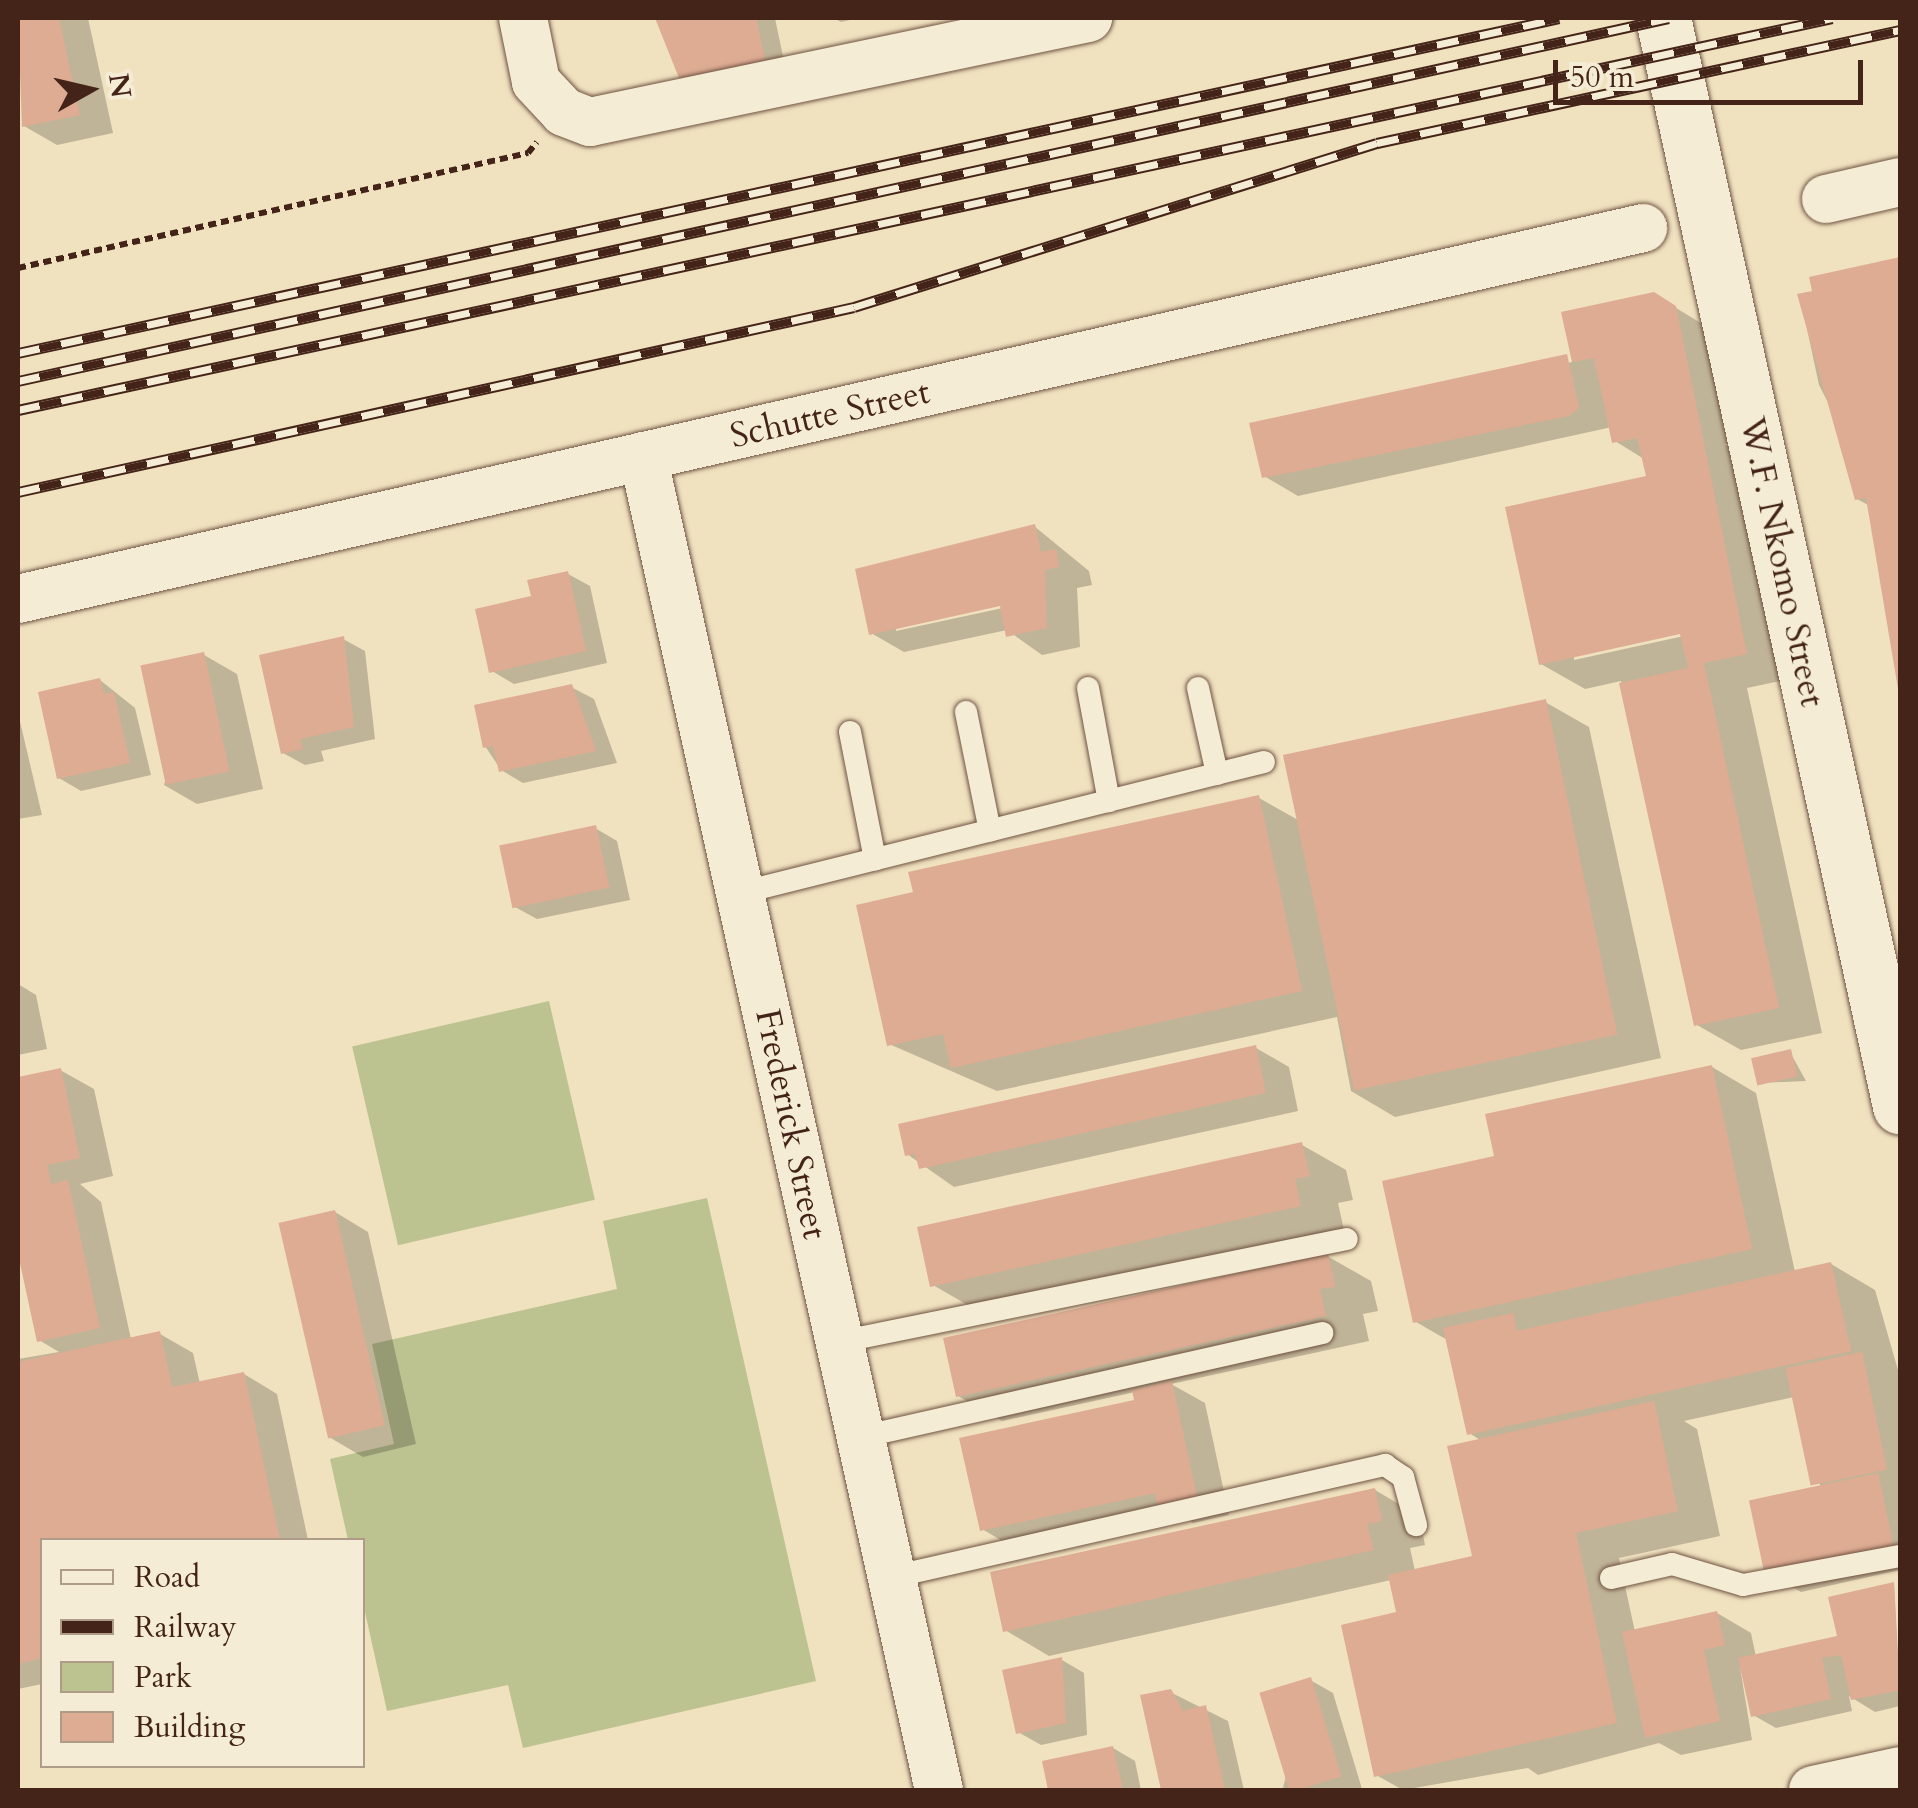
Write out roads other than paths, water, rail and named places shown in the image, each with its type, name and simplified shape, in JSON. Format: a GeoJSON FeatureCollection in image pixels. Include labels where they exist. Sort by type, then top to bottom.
{"type":"FeatureCollection","features":[{"type":"Feature","properties":{"kind":"main road","name":"W.F. Nkomo Street"},"geometry":{"type":"LineString","coordinates":[[1663,18],[1900,1106]]}},
{"type":"Feature","properties":{"kind":"street"},"geometry":{"type":"LineString","coordinates":[[523,18],[550,96],[626,120],[1088,18]]}},
{"type":"Feature","properties":{"kind":"street"},"geometry":{"type":"LineString","coordinates":[[1826,199],[1900,182]]}},
{"type":"Feature","properties":{"kind":"street","name":"Schutte Street"},"geometry":{"type":"LineString","coordinates":[[18,599],[1643,228]]}},
{"type":"Feature","properties":{"kind":"street","name":"Frederick Street"},"geometry":{"type":"LineString","coordinates":[[643,456],[939,1790]]}},
{"type":"Feature","properties":{"kind":"street"},"geometry":{"type":"LineString","coordinates":[[1813,1790],[1900,1771]]}},
{"type":"Feature","properties":{"kind":"lane"},"geometry":{"type":"LineString","coordinates":[[1088,688],[1109,801]]}},
{"type":"Feature","properties":{"kind":"lane"},"geometry":{"type":"LineString","coordinates":[[1198,688],[1217,774]]}},
{"type":"Feature","properties":{"kind":"lane"},"geometry":{"type":"LineString","coordinates":[[966,712],[990,831]]}},
{"type":"Feature","properties":{"kind":"lane"},"geometry":{"type":"LineString","coordinates":[[850,732],[875,860]]}},
{"type":"Feature","properties":{"kind":"lane"},"geometry":{"type":"LineString","coordinates":[[740,893],[1264,762]]}},
{"type":"Feature","properties":{"kind":"lane"},"geometry":{"type":"LineString","coordinates":[[840,1342],[1347,1239]]}},
{"type":"Feature","properties":{"kind":"lane"},"geometry":{"type":"LineString","coordinates":[[861,1437],[1322,1333]]}},
{"type":"Feature","properties":{"kind":"lane"},"geometry":{"type":"LineString","coordinates":[[892,1577],[1386,1465],[1403,1477],[1416,1525]]}},
{"type":"Feature","properties":{"kind":"lane"},"geometry":{"type":"LineString","coordinates":[[1611,1578],[1672,1564],[1743,1585],[1900,1556]]}},
{"type":"Feature","properties":{"kind":"railway"},"geometry":{"type":"LineString","coordinates":[[18,353],[1559,18]]}},
{"type":"Feature","properties":{"kind":"railway"},"geometry":{"type":"LineString","coordinates":[[18,381],[1669,18]]}},
{"type":"Feature","properties":{"kind":"railway"},"geometry":{"type":"LineString","coordinates":[[18,410],[1832,18]]}},
{"type":"Feature","properties":{"kind":"railway"},"geometry":{"type":"LineString","coordinates":[[18,492],[854,307],[1377,143],[1900,30]]}}]}
